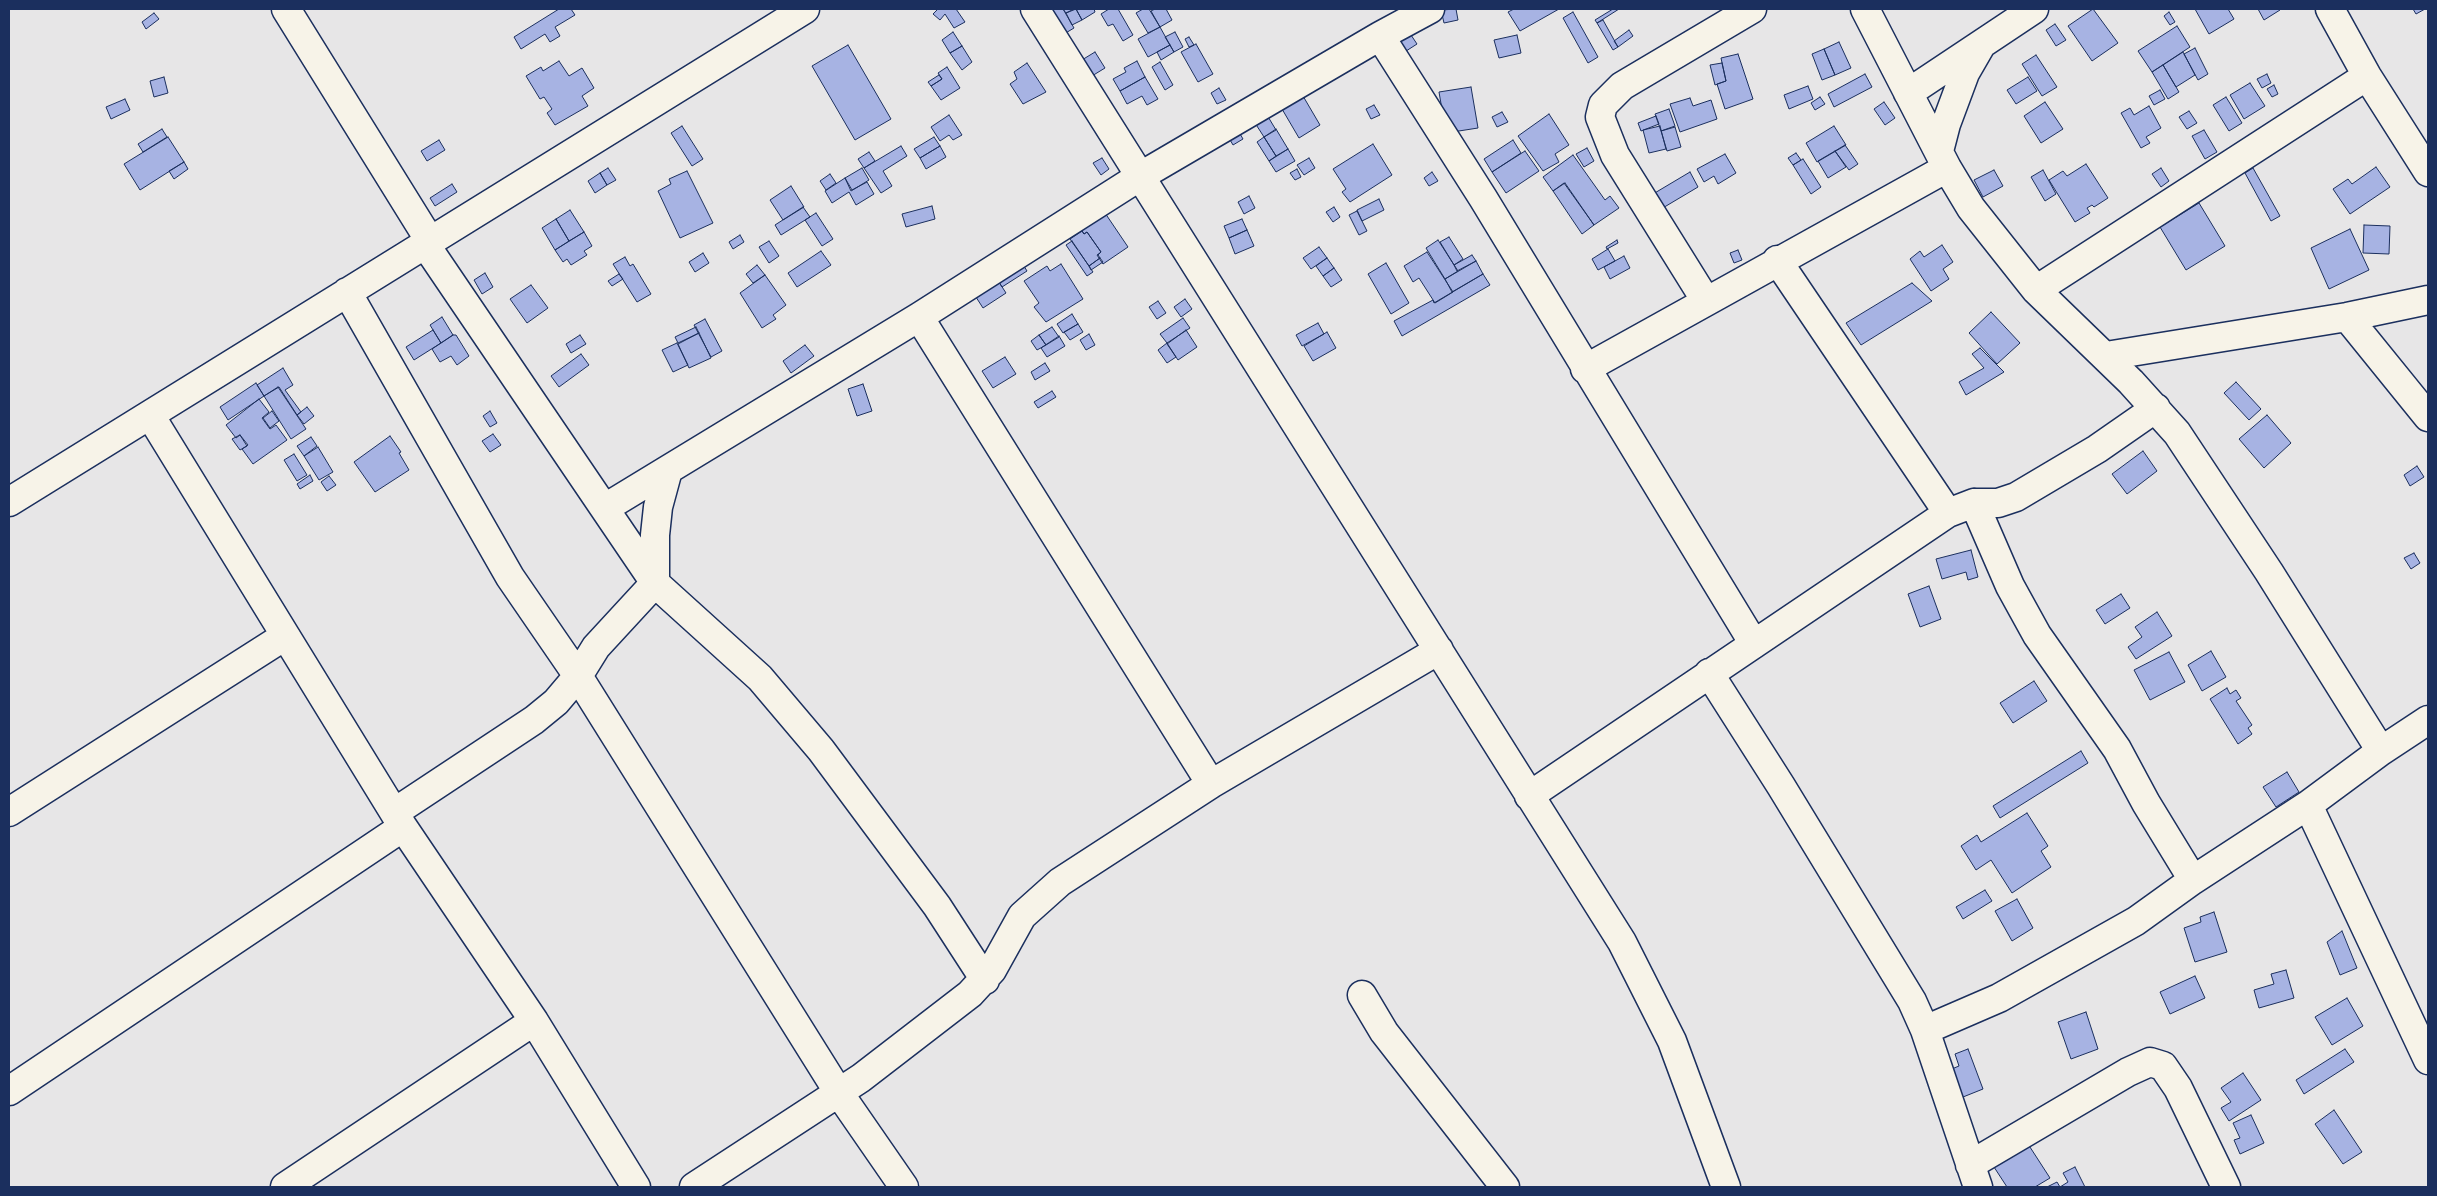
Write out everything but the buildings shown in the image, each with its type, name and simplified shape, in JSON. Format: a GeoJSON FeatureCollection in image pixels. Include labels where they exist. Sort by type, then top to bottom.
{"type":"FeatureCollection","features":[{"type":"Feature","properties":{"kind":"street"},"geometry":{"type":"LineString","coordinates":[[286,9],[499,356],[655,583],[760,678],[821,750],[937,906],[985,980]]}},
{"type":"Feature","properties":{"kind":"street"},"geometry":{"type":"LineString","coordinates":[[9,502],[805,9]]}},
{"type":"Feature","properties":{"kind":"street"},"geometry":{"type":"LineString","coordinates":[[1034,9],[1440,650],[1529,796],[1622,942],[1672,1040],[1726,1187]]}},
{"type":"Feature","properties":{"kind":"street"},"geometry":{"type":"LineString","coordinates":[[605,508],[919,317],[1139,177],[1380,36],[1430,9]]}},
{"type":"Feature","properties":{"kind":"street"},"geometry":{"type":"LineString","coordinates":[[1706,301],[1615,155],[1600,117],[1603,105],[1622,86],[1752,9]]}},
{"type":"Feature","properties":{"kind":"street"},"geometry":{"type":"LineString","coordinates":[[1866,9],[1908,93],[1970,208],[2036,290],[2106,356],[2156,408],[2177,433],[2269,572],[2381,751]]}},
{"type":"Feature","properties":{"kind":"street"},"geometry":{"type":"LineString","coordinates":[[1908,93],[2034,9]]}},
{"type":"Feature","properties":{"kind":"street"},"geometry":{"type":"LineString","coordinates":[[2330,9],[2367,76],[2428,172]]}},
{"type":"Feature","properties":{"kind":"street"},"geometry":{"type":"LineString","coordinates":[[1380,36],[1483,198],[1585,369],[1754,644]]}},
{"type":"Feature","properties":{"kind":"street"},"geometry":{"type":"LineString","coordinates":[[1943,159],[1946,124],[1965,73],[1982,44]]}},
{"type":"Feature","properties":{"kind":"street"},"geometry":{"type":"LineString","coordinates":[[2036,290],[2367,76]]}},
{"type":"Feature","properties":{"kind":"street"},"geometry":{"type":"LineString","coordinates":[[1585,369],[1777,260],[1943,159]]}},
{"type":"Feature","properties":{"kind":"street"},"geometry":{"type":"LineString","coordinates":[[1777,260],[1948,513]]}},
{"type":"Feature","properties":{"kind":"street"},"geometry":{"type":"LineString","coordinates":[[347,292],[510,577],[578,676],[839,1093],[904,1187]]}},
{"type":"Feature","properties":{"kind":"street"},"geometry":{"type":"LineString","coordinates":[[2106,356],[2347,317],[2428,300]]}},
{"type":"Feature","properties":{"kind":"street"},"geometry":{"type":"LineString","coordinates":[[919,317],[1211,784]]}},
{"type":"Feature","properties":{"kind":"street"},"geometry":{"type":"LineString","coordinates":[[2347,317],[2428,417]]}},
{"type":"Feature","properties":{"kind":"street"},"geometry":{"type":"LineString","coordinates":[[1529,796],[1948,513],[1974,503],[1998,503],[2016,498],[2097,449],[2156,408]]}},
{"type":"Feature","properties":{"kind":"street"},"geometry":{"type":"LineString","coordinates":[[150,415],[399,820],[534,1021],[636,1187]]}},
{"type":"Feature","properties":{"kind":"street"},"geometry":{"type":"LineString","coordinates":[[9,1091],[399,820],[556,702],[578,676],[596,647],[655,583],[655,535],[658,507],[668,470]]}},
{"type":"Feature","properties":{"kind":"street"},"geometry":{"type":"LineString","coordinates":[[1974,503],[2010,586],[2037,635],[2117,749],[2146,803],[2193,880]]}},
{"type":"Feature","properties":{"kind":"street"},"geometry":{"type":"LineString","coordinates":[[9,812],[285,636]]}},
{"type":"Feature","properties":{"kind":"street"},"geometry":{"type":"LineString","coordinates":[[694,1187],[861,1078],[985,980],[1022,916],[1060,882],[1211,784],[1440,650]]}},
{"type":"Feature","properties":{"kind":"street"},"geometry":{"type":"LineString","coordinates":[[1709,673],[1781,786],[1902,984],[1925,1030],[1974,1176],[2128,1072],[2150,1062],[2163,1066],[2178,1088],[2226,1187]]}},
{"type":"Feature","properties":{"kind":"street"},"geometry":{"type":"LineString","coordinates":[[1925,1030],[1999,998],[2067,962],[2136,921],[2193,880],[2308,805],[2381,751],[2428,720]]}},
{"type":"Feature","properties":{"kind":"street"},"geometry":{"type":"LineString","coordinates":[[2308,805],[2428,1060]]}},
{"type":"Feature","properties":{"kind":"street"},"geometry":{"type":"LineString","coordinates":[[1362,994],[1384,1032],[1504,1187]]}},
{"type":"Feature","properties":{"kind":"street"},"geometry":{"type":"LineString","coordinates":[[284,1187],[534,1021]]}}]}
